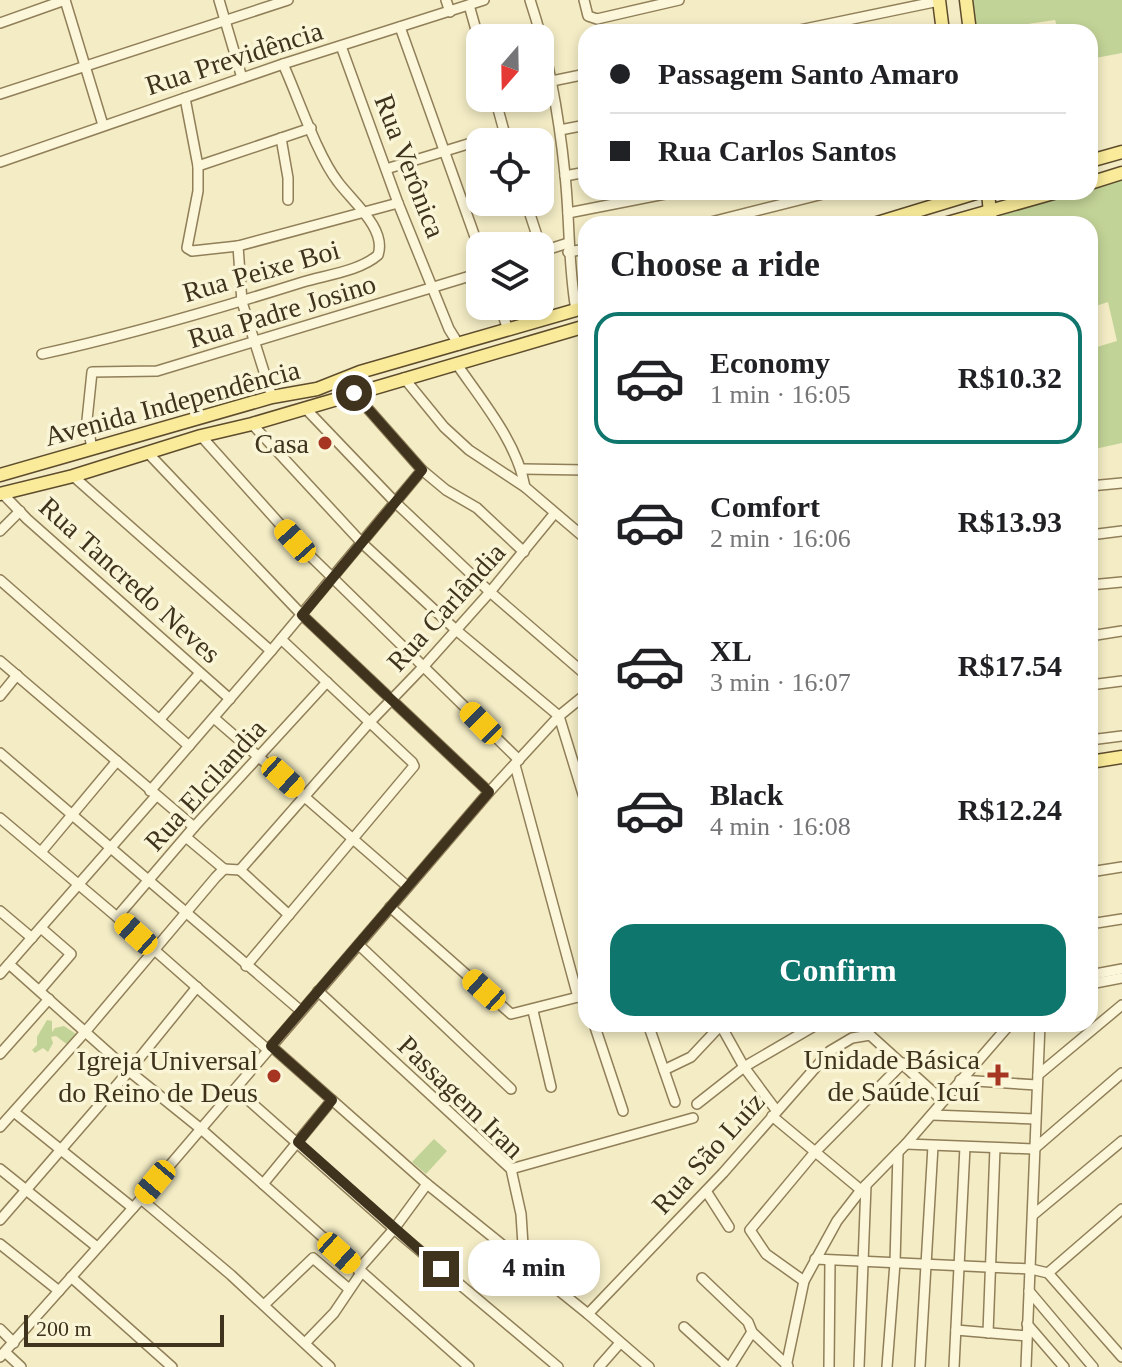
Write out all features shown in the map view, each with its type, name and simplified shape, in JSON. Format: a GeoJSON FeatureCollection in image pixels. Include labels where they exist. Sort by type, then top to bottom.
{"type":"FeatureCollection","features":[{"type":"Feature","properties":{"kind":"main road"},"geometry":{"type":"LineString","coordinates":[[966,0],[969,24]]}},
{"type":"Feature","properties":{"kind":"main road"},"geometry":{"type":"LineString","coordinates":[[939,1],[942,24]]}},
{"type":"Feature","properties":{"kind":"main road"},"geometry":{"type":"LineString","coordinates":[[1098,159],[1122,152]]}},
{"type":"Feature","properties":{"kind":"main road"},"geometry":{"type":"LineString","coordinates":[[1098,180],[1122,173]]}},
{"type":"Feature","properties":{"kind":"main road"},"geometry":{"type":"LineString","coordinates":[[898,216],[945,200]]}},
{"type":"Feature","properties":{"kind":"main road"},"geometry":{"type":"LineString","coordinates":[[994,216],[1036,200]]}},
{"type":"Feature","properties":{"kind":"main road","name":"Avenida Independência"},"geometry":{"type":"LineString","coordinates":[[0,475],[272,397],[317,389],[360,372],[578,310]]}},
{"type":"Feature","properties":{"kind":"main road","name":"Avenida Independência"},"geometry":{"type":"LineString","coordinates":[[1,493],[73,476],[201,436],[252,424],[578,328]]}},
{"type":"Feature","properties":{"kind":"main road"},"geometry":{"type":"LineString","coordinates":[[24,468],[29,485]]}},
{"type":"Feature","properties":{"kind":"main road"},"geometry":{"type":"LineString","coordinates":[[1098,761],[1122,757]]}},
{"type":"Feature","properties":{"kind":"street"},"geometry":{"type":"LineString","coordinates":[[0,23],[65,0],[103,125]]}},
{"type":"Feature","properties":{"kind":"street"},"geometry":{"type":"LineString","coordinates":[[219,0],[242,78]]}},
{"type":"Feature","properties":{"kind":"street"},"geometry":{"type":"LineString","coordinates":[[0,94],[288,0]]}},
{"type":"Feature","properties":{"kind":"street"},"geometry":{"type":"LineString","coordinates":[[446,0],[450,12]]}},
{"type":"Feature","properties":{"kind":"street","name":"Rua Previdência"},"geometry":{"type":"LineString","coordinates":[[0,162],[283,64],[484,0]]}},
{"type":"Feature","properties":{"kind":"street"},"geometry":{"type":"LineString","coordinates":[[530,0],[535,24]]}},
{"type":"Feature","properties":{"kind":"street"},"geometry":{"type":"LineString","coordinates":[[584,0],[586,13],[593,19],[676,0]]}},
{"type":"Feature","properties":{"kind":"street"},"geometry":{"type":"LineString","coordinates":[[643,8],[655,0]]}},
{"type":"Feature","properties":{"kind":"street"},"geometry":{"type":"LineString","coordinates":[[828,24],[939,1]]}},
{"type":"Feature","properties":{"kind":"street"},"geometry":{"type":"LineString","coordinates":[[469,5],[474,24]]}},
{"type":"Feature","properties":{"kind":"street"},"geometry":{"type":"LineString","coordinates":[[400,27],[473,232]]}},
{"type":"Feature","properties":{"kind":"street","name":"Rua Verônica"},"geometry":{"type":"LineString","coordinates":[[341,46],[398,203],[449,329],[459,345]]}},
{"type":"Feature","properties":{"kind":"street"},"geometry":{"type":"LineString","coordinates":[[283,64],[332,174],[362,211]]}},
{"type":"Feature","properties":{"kind":"street"},"geometry":{"type":"LineString","coordinates":[[554,75],[578,74]]}},
{"type":"Feature","properties":{"kind":"street"},"geometry":{"type":"LineString","coordinates":[[185,98],[198,166],[198,191],[189,250],[195,252],[238,246],[398,203]]}},
{"type":"Feature","properties":{"kind":"street"},"geometry":{"type":"LineString","coordinates":[[554,105],[565,176],[568,248],[578,295]]}},
{"type":"Feature","properties":{"kind":"street"},"geometry":{"type":"LineString","coordinates":[[560,130],[578,127]]}},
{"type":"Feature","properties":{"kind":"street"},"geometry":{"type":"LineString","coordinates":[[198,166],[311,128]]}},
{"type":"Feature","properties":{"kind":"street"},"geometry":{"type":"LineString","coordinates":[[281,138],[288,178],[288,200]]}},
{"type":"Feature","properties":{"kind":"street"},"geometry":{"type":"LineString","coordinates":[[386,169],[466,146]]}},
{"type":"Feature","properties":{"kind":"street"},"geometry":{"type":"LineString","coordinates":[[565,176],[578,174]]}},
{"type":"Feature","properties":{"kind":"street"},"geometry":{"type":"LineString","coordinates":[[568,213],[634,200]]}},
{"type":"Feature","properties":{"kind":"street"},"geometry":{"type":"LineString","coordinates":[[735,216],[799,200]]}},
{"type":"Feature","properties":{"kind":"street","name":"Rua Peixe Boi"},"geometry":{"type":"LineString","coordinates":[[42,354],[108,340],[242,302],[373,259],[380,250],[379,241],[362,211]]}},
{"type":"Feature","properties":{"kind":"street"},"geometry":{"type":"LineString","coordinates":[[238,246],[242,302],[272,397]]}},
{"type":"Feature","properties":{"kind":"street"},"geometry":{"type":"LineString","coordinates":[[554,250],[578,249]]}},
{"type":"Feature","properties":{"kind":"street","name":"Rua Padre Josino"},"geometry":{"type":"LineString","coordinates":[[92,449],[87,420],[92,372],[157,371],[466,278]]}},
{"type":"Feature","properties":{"kind":"street"},"geometry":{"type":"LineString","coordinates":[[505,320],[508,330]]}},
{"type":"Feature","properties":{"kind":"street"},"geometry":{"type":"LineString","coordinates":[[456,363],[507,441],[522,469],[525,487]]}},
{"type":"Feature","properties":{"kind":"street"},"geometry":{"type":"LineString","coordinates":[[404,378],[444,427],[525,487],[578,533]]}},
{"type":"Feature","properties":{"kind":"street"},"geometry":{"type":"LineString","coordinates":[[354,393],[422,470],[446,490],[477,508],[524,552]]}},
{"type":"Feature","properties":{"kind":"street"},"geometry":{"type":"LineString","coordinates":[[305,408],[396,503],[490,592],[578,668]]}},
{"type":"Feature","properties":{"kind":"street"},"geometry":{"type":"LineString","coordinates":[[252,424],[361,542],[456,630],[559,716],[578,778]]}},
{"type":"Feature","properties":{"kind":"street"},"geometry":{"type":"LineString","coordinates":[[201,436],[295,541],[424,666],[517,763],[578,976]]}},
{"type":"Feature","properties":{"kind":"street"},"geometry":{"type":"LineString","coordinates":[[148,453],[302,615],[489,792]]}},
{"type":"Feature","properties":{"kind":"street"},"geometry":{"type":"LineString","coordinates":[[522,469],[578,470]]}},
{"type":"Feature","properties":{"kind":"street"},"geometry":{"type":"LineString","coordinates":[[0,974],[110,850],[189,746],[422,470]]}},
{"type":"Feature","properties":{"kind":"street"},"geometry":{"type":"LineString","coordinates":[[73,476],[271,651]]}},
{"type":"Feature","properties":{"kind":"street"},"geometry":{"type":"LineString","coordinates":[[1098,485],[1122,483]]}},
{"type":"Feature","properties":{"kind":"street","name":"Rua Tancredo Neves"},"geometry":{"type":"LineString","coordinates":[[1,493],[230,699]]}},
{"type":"Feature","properties":{"kind":"street"},"geometry":{"type":"LineString","coordinates":[[0,531],[20,511]]}},
{"type":"Feature","properties":{"kind":"street","name":"Rua Carlândia"},"geometry":{"type":"LineString","coordinates":[[240,870],[490,592],[554,514]]}},
{"type":"Feature","properties":{"kind":"street"},"geometry":{"type":"LineString","coordinates":[[1098,534],[1122,531]]}},
{"type":"Feature","properties":{"kind":"street"},"geometry":{"type":"LineString","coordinates":[[0,580],[189,746]]}},
{"type":"Feature","properties":{"kind":"street"},"geometry":{"type":"LineString","coordinates":[[1098,584],[1122,582]]}},
{"type":"Feature","properties":{"kind":"street"},"geometry":{"type":"LineString","coordinates":[[1098,635],[1122,631]]}},
{"type":"Feature","properties":{"kind":"street"},"geometry":{"type":"LineString","coordinates":[[246,966],[413,771],[412,762],[281,639]]}},
{"type":"Feature","properties":{"kind":"street"},"geometry":{"type":"LineString","coordinates":[[0,661],[194,827]]}},
{"type":"Feature","properties":{"kind":"street"},"geometry":{"type":"LineString","coordinates":[[160,719],[200,673]]}},
{"type":"Feature","properties":{"kind":"street"},"geometry":{"type":"LineString","coordinates":[[0,696],[17,675]]}},
{"type":"Feature","properties":{"kind":"street"},"geometry":{"type":"LineString","coordinates":[[1098,684],[1122,681]]}},
{"type":"Feature","properties":{"kind":"street","name":"Rua Elcilandia"},"geometry":{"type":"LineString","coordinates":[[117,917],[194,827],[327,682]]}},
{"type":"Feature","properties":{"kind":"street"},"geometry":{"type":"LineString","coordinates":[[21,1367],[2,1354],[141,1199],[489,792],[559,716],[578,701]]}},
{"type":"Feature","properties":{"kind":"street"},"geometry":{"type":"LineString","coordinates":[[214,718],[407,886]]}},
{"type":"Feature","properties":{"kind":"street"},"geometry":{"type":"LineString","coordinates":[[1098,739],[1122,736]]}},
{"type":"Feature","properties":{"kind":"street"},"geometry":{"type":"LineString","coordinates":[[0,753],[301,1011]]}},
{"type":"Feature","properties":{"kind":"street"},"geometry":{"type":"LineString","coordinates":[[41,852],[117,761]]}},
{"type":"Feature","properties":{"kind":"street"},"geometry":{"type":"LineString","coordinates":[[0,818],[427,1184],[649,1367]]}},
{"type":"Feature","properties":{"kind":"street"},"geometry":{"type":"LineString","coordinates":[[187,838],[224,869],[240,870],[289,915]]}},
{"type":"Feature","properties":{"kind":"street"},"geometry":{"type":"LineString","coordinates":[[1098,871],[1122,867]]}},
{"type":"Feature","properties":{"kind":"street"},"geometry":{"type":"LineString","coordinates":[[0,1127],[224,869]]}},
{"type":"Feature","properties":{"kind":"street"},"geometry":{"type":"LineString","coordinates":[[390,907],[507,1011],[516,1015],[578,999]]}},
{"type":"Feature","properties":{"kind":"street"},"geometry":{"type":"LineString","coordinates":[[0,911],[32,938]]}},
{"type":"Feature","properties":{"kind":"street"},"geometry":{"type":"LineString","coordinates":[[1098,923],[1122,919]]}},
{"type":"Feature","properties":{"kind":"street"},"geometry":{"type":"LineString","coordinates":[[40,990],[71,954],[41,928]]}},
{"type":"Feature","properties":{"kind":"street"},"geometry":{"type":"LineString","coordinates":[[359,945],[511,1089]]}},
{"type":"Feature","properties":{"kind":"street"},"geometry":{"type":"LineString","coordinates":[[9,964],[129,1071],[201,1129],[469,1367]]}},
{"type":"Feature","properties":{"kind":"street"},"geometry":{"type":"LineString","coordinates":[[1098,974],[1122,969]]}},
{"type":"Feature","properties":{"kind":"street"},"geometry":{"type":"LineString","coordinates":[[1098,982],[1122,978]]}},
{"type":"Feature","properties":{"kind":"street"},"geometry":{"type":"LineString","coordinates":[[0,1220],[197,987]]}},
{"type":"Feature","properties":{"kind":"street","name":"Passagem Iran"},"geometry":{"type":"LineString","coordinates":[[318,991],[511,1169],[521,1214],[524,1261]]}},
{"type":"Feature","properties":{"kind":"street"},"geometry":{"type":"LineString","coordinates":[[0,1054],[49,999]]}},
{"type":"Feature","properties":{"kind":"street"},"geometry":{"type":"LineString","coordinates":[[1098,1026],[1122,1005]]}},
{"type":"Feature","properties":{"kind":"street"},"geometry":{"type":"LineString","coordinates":[[533,1011],[551,1087]]}},
{"type":"Feature","properties":{"kind":"street"},"geometry":{"type":"LineString","coordinates":[[597,1032],[623,1111]]}},
{"type":"Feature","properties":{"kind":"street"},"geometry":{"type":"LineString","coordinates":[[651,1032],[675,1102]]}},
{"type":"Feature","properties":{"kind":"street"},"geometry":{"type":"LineString","coordinates":[[664,1070],[691,1057],[714,1032]]}},
{"type":"Feature","properties":{"kind":"street"},"geometry":{"type":"LineString","coordinates":[[725,1032],[774,1113],[815,1152],[864,1188]]}},
{"type":"Feature","properties":{"kind":"street","name":"Rua São Luíz"},"geometry":{"type":"LineString","coordinates":[[697,1104],[744,1067],[804,1032]]}},
{"type":"Feature","properties":{"kind":"street"},"geometry":{"type":"LineString","coordinates":[[788,1366],[804,1281],[837,1221],[1003,1032]]}},
{"type":"Feature","properties":{"kind":"street"},"geometry":{"type":"LineString","coordinates":[[1026,1367],[1040,1032]]}},
{"type":"Feature","properties":{"kind":"street"},"geometry":{"type":"LineString","coordinates":[[960,1080],[1037,1080],[1091,1032]]}},
{"type":"Feature","properties":{"kind":"street","name":"Rua São Luíz"},"geometry":{"type":"LineString","coordinates":[[588,1314],[706,1191],[830,1051],[852,1038],[870,1035],[903,1063]]}},
{"type":"Feature","properties":{"kind":"street"},"geometry":{"type":"LineString","coordinates":[[804,1281],[766,1254],[750,1230],[815,1152],[903,1063],[943,1101]]}},
{"type":"Feature","properties":{"kind":"street"},"geometry":{"type":"LineString","coordinates":[[906,1144],[1034,1149],[1122,1073]]}},
{"type":"Feature","properties":{"kind":"street"},"geometry":{"type":"LineString","coordinates":[[236,1089],[394,1229],[558,1367]]}},
{"type":"Feature","properties":{"kind":"street"},"geometry":{"type":"LineString","coordinates":[[263,1184],[332,1100]]}},
{"type":"Feature","properties":{"kind":"street"},"geometry":{"type":"LineString","coordinates":[[14,1112],[133,1208]]}},
{"type":"Feature","properties":{"kind":"street"},"geometry":{"type":"LineString","coordinates":[[932,1115],[1035,1119]]}},
{"type":"Feature","properties":{"kind":"street"},"geometry":{"type":"LineString","coordinates":[[511,1169],[693,1118]]}},
{"type":"Feature","properties":{"kind":"street"},"geometry":{"type":"LineString","coordinates":[[1033,1215],[1122,1141]]}},
{"type":"Feature","properties":{"kind":"street"},"geometry":{"type":"LineString","coordinates":[[920,1367],[933,1146]]}},
{"type":"Feature","properties":{"kind":"street"},"geometry":{"type":"LineString","coordinates":[[954,1367],[965,1147]]}},
{"type":"Feature","properties":{"kind":"street"},"geometry":{"type":"LineString","coordinates":[[988,1333],[995,1148]]}},
{"type":"Feature","properties":{"kind":"street"},"geometry":{"type":"LineString","coordinates":[[887,1367],[895,1263],[898,1152]]}},
{"type":"Feature","properties":{"kind":"street"},"geometry":{"type":"LineString","coordinates":[[0,1169],[97,1247]]}},
{"type":"Feature","properties":{"kind":"street"},"geometry":{"type":"LineString","coordinates":[[306,1342],[334,1313],[359,1272],[427,1184]]}},
{"type":"Feature","properties":{"kind":"street"},"geometry":{"type":"LineString","coordinates":[[859,1367],[864,1188]]}},
{"type":"Feature","properties":{"kind":"street"},"geometry":{"type":"LineString","coordinates":[[706,1191],[729,1227]]}},
{"type":"Feature","properties":{"kind":"street"},"geometry":{"type":"LineString","coordinates":[[141,1199],[306,1342],[330,1367]]}},
{"type":"Feature","properties":{"kind":"street"},"geometry":{"type":"LineString","coordinates":[[1048,1273],[1122,1209]]}},
{"type":"Feature","properties":{"kind":"street"},"geometry":{"type":"LineString","coordinates":[[0,1244],[59,1291]]}},
{"type":"Feature","properties":{"kind":"street"},"geometry":{"type":"LineString","coordinates":[[264,1305],[313,1258],[349,1289]]}},
{"type":"Feature","properties":{"kind":"street"},"geometry":{"type":"LineString","coordinates":[[815,1259],[1031,1269],[1048,1273],[1122,1357]]}},
{"type":"Feature","properties":{"kind":"street"},"geometry":{"type":"LineString","coordinates":[[829,1367],[830,1261]]}},
{"type":"Feature","properties":{"kind":"street"},"geometry":{"type":"LineString","coordinates":[[71,1277],[172,1367]]}},
{"type":"Feature","properties":{"kind":"street"},"geometry":{"type":"LineString","coordinates":[[702,1278],[788,1366]]}},
{"type":"Feature","properties":{"kind":"street"},"geometry":{"type":"LineString","coordinates":[[1029,1291],[1093,1367]]}},
{"type":"Feature","properties":{"kind":"street"},"geometry":{"type":"LineString","coordinates":[[1027,1324],[1064,1367]]}},
{"type":"Feature","properties":{"kind":"street"},"geometry":{"type":"LineString","coordinates":[[684,1327],[729,1367],[752,1332]]}},
{"type":"Feature","properties":{"kind":"street"},"geometry":{"type":"LineString","coordinates":[[0,1329],[14,1343]]}},
{"type":"Feature","properties":{"kind":"street"},"geometry":{"type":"LineString","coordinates":[[956,1330],[1027,1336]]}},
{"type":"Feature","properties":{"kind":"street"},"geometry":{"type":"LineString","coordinates":[[599,1367],[620,1343]]}},
{"type":"Feature","properties":{"kind":"green space"},"geometry":{"type":"Polygon","coordinates":[[[972,0],[1122,0],[1122,53],[1098,58],[1098,24],[1056,24],[1055,20],[1028,24],[974,24],[972,0]]]}},
{"type":"Feature","properties":{"kind":"green space"},"geometry":{"type":"Polygon","coordinates":[[[1122,180],[1122,443],[1098,448],[1098,347],[1117,341],[1108,302],[1098,305],[1098,216],[997,216],[1053,200],[1098,200],[1098,188],[1122,180]]]}},
{"type":"Feature","properties":{"kind":"green space"},"geometry":{"type":"Polygon","coordinates":[[[47,1020],[52,1021],[52,1032],[64,1026],[76,1034],[68,1045],[56,1036],[51,1037],[53,1043],[48,1052],[43,1048],[35,1053],[32,1050],[47,1020]]]}},
{"type":"Feature","properties":{"kind":"green space"},"geometry":{"type":"Polygon","coordinates":[[[434,1139],[447,1151],[426,1174],[412,1162],[434,1139]]]}},
{"type":"Feature","properties":{"kind":"place","name":"Casa"},"geometry":{"type":"Point","coordinates":[325,443]}},
{"type":"Feature","properties":{"kind":"place","name":"Unidade Básica de Saúde Icuí"},"geometry":{"type":"Point","coordinates":[998,1075]}},
{"type":"Feature","properties":{"kind":"place","name":"Igreja Universal do Reino de Deus"},"geometry":{"type":"Point","coordinates":[274,1076]}},
{"type":"Feature","properties":{"kind":"route"},"geometry":{"type":"LineString","coordinates":[[354,393],[422,470],[302,615],[489,792],[271,1046],[332,1100],[298,1142],[441,1269]]}}]}
